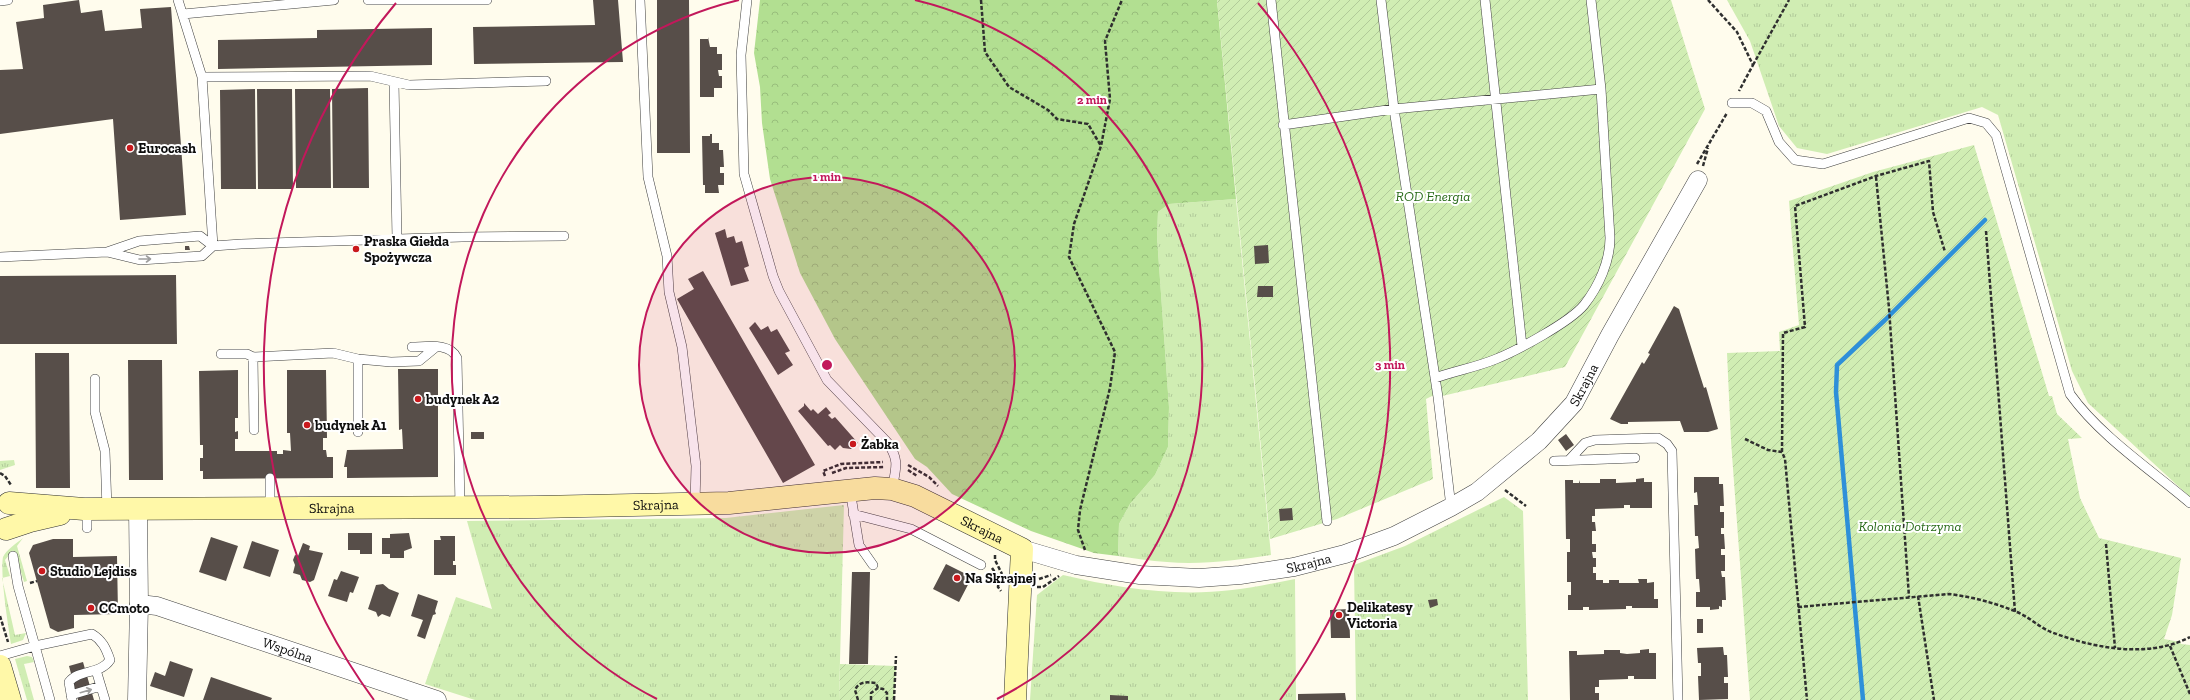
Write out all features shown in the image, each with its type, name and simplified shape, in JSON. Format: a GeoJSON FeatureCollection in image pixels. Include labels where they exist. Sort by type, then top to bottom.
{"type":"FeatureCollection","features":[{"type":"Feature","properties":{"kind":"street","name":"Skrajna"},"geometry":{"type":"LineString","coordinates":[[3,533],[30,521],[138,508],[460,507],[695,503],[764,500],[850,489],[892,489],[915,496],[1022,548],[1076,565],[1140,575],[1199,578],[1240,575],[1294,567],[1345,554],[1394,536],[1476,492],[1539,441],[1574,403],[1610,334],[1698,180]]}},
{"type":"Feature","properties":{"kind":"street","name":"Skrajna"},"geometry":{"type":"LineString","coordinates":[[6,493],[91,514]]}},
{"type":"Feature","properties":{"kind":"street"},"geometry":{"type":"LineString","coordinates":[[3,533],[10,516],[6,493]]}},
{"type":"Feature","properties":{"kind":"street"},"geometry":{"type":"LineString","coordinates":[[137,700],[139,604],[138,508]]}},
{"type":"Feature","properties":{"kind":"street"},"geometry":{"type":"LineString","coordinates":[[1015,700],[1022,548]]}},
{"type":"Feature","properties":{"kind":"street","name":"Wspólna"},"geometry":{"type":"LineString","coordinates":[[139,604],[157,606],[436,700]]}},
{"type":"Feature","properties":{"kind":"street"},"geometry":{"type":"LineString","coordinates":[[0,666],[10,700]]}},
{"type":"Feature","properties":{"kind":"lane"},"geometry":{"type":"LineString","coordinates":[[0,1],[8,0]]}},
{"type":"Feature","properties":{"kind":"lane"},"geometry":{"type":"LineString","coordinates":[[178,0],[202,77],[213,246]]}},
{"type":"Feature","properties":{"kind":"lane"},"geometry":{"type":"LineString","coordinates":[[183,14],[334,0]]}},
{"type":"Feature","properties":{"kind":"lane"},"geometry":{"type":"LineString","coordinates":[[368,0],[487,0]]}},
{"type":"Feature","properties":{"kind":"lane"},"geometry":{"type":"LineString","coordinates":[[640,0],[648,177],[667,256],[669,292],[682,347],[696,466],[695,503]]}},
{"type":"Feature","properties":{"kind":"lane"},"geometry":{"type":"LineString","coordinates":[[747,0],[741,55],[744,174],[773,276],[779,291],[827,380],[893,450],[896,462],[892,489]]}},
{"type":"Feature","properties":{"kind":"lane"},"geometry":{"type":"LineString","coordinates":[[1271,0],[1327,521]]}},
{"type":"Feature","properties":{"kind":"lane"},"geometry":{"type":"LineString","coordinates":[[1381,0],[1394,109],[1435,378],[1451,506]]}},
{"type":"Feature","properties":{"kind":"lane"},"geometry":{"type":"LineString","coordinates":[[1485,0],[1522,346]]}},
{"type":"Feature","properties":{"kind":"lane"},"geometry":{"type":"LineString","coordinates":[[1435,378],[1497,359],[1522,346],[1576,313],[1585,304],[1606,266],[1610,253],[1601,89],[1591,0]]}},
{"type":"Feature","properties":{"kind":"lane"},"geometry":{"type":"LineString","coordinates":[[202,77],[370,76],[409,85],[546,82]]}},
{"type":"Feature","properties":{"kind":"lane"},"geometry":{"type":"LineString","coordinates":[[394,82],[397,239]]}},
{"type":"Feature","properties":{"kind":"lane"},"geometry":{"type":"LineString","coordinates":[[1284,125],[1394,109],[1601,89]]}},
{"type":"Feature","properties":{"kind":"lane"},"geometry":{"type":"LineString","coordinates":[[1732,103],[1752,103],[1766,110],[1779,142],[1795,160],[1823,164],[1969,118],[1986,123],[1996,135],[2070,394],[2082,410],[2101,430],[2190,503]]}},
{"type":"Feature","properties":{"kind":"lane"},"geometry":{"type":"LineString","coordinates":[[0,257],[106,252],[139,241],[200,236],[213,246],[397,239],[564,236]]}},
{"type":"Feature","properties":{"kind":"lane"},"geometry":{"type":"LineString","coordinates":[[106,252],[140,260],[202,256],[213,246]]}},
{"type":"Feature","properties":{"kind":"lane"},"geometry":{"type":"LineString","coordinates":[[412,347],[446,348],[455,353],[457,358],[460,507]]}},
{"type":"Feature","properties":{"kind":"lane"},"geometry":{"type":"LineString","coordinates":[[221,354],[247,354],[253,357],[333,353],[358,359],[391,362],[419,361],[436,347]]}},
{"type":"Feature","properties":{"kind":"lane"},"geometry":{"type":"LineString","coordinates":[[253,357],[254,430]]}},
{"type":"Feature","properties":{"kind":"lane"},"geometry":{"type":"LineString","coordinates":[[358,359],[358,432]]}},
{"type":"Feature","properties":{"kind":"lane"},"geometry":{"type":"LineString","coordinates":[[91,514],[105,451],[95,412],[96,379]]}},
{"type":"Feature","properties":{"kind":"lane"},"geometry":{"type":"LineString","coordinates":[[1570,459],[1585,443],[1595,440],[1658,438],[1667,444],[1672,451],[1678,700]]}},
{"type":"Feature","properties":{"kind":"lane"},"geometry":{"type":"LineString","coordinates":[[1554,461],[1570,459],[1635,458]]}},
{"type":"Feature","properties":{"kind":"lane"},"geometry":{"type":"LineString","coordinates":[[270,478],[270,508]]}},
{"type":"Feature","properties":{"kind":"lane"},"geometry":{"type":"LineString","coordinates":[[850,489],[859,545],[873,565]]}},
{"type":"Feature","properties":{"kind":"lane"},"geometry":{"type":"LineString","coordinates":[[853,514],[911,529],[981,565]]}},
{"type":"Feature","properties":{"kind":"lane"},"geometry":{"type":"LineString","coordinates":[[12,556],[18,586],[50,700]]}},
{"type":"Feature","properties":{"kind":"lane"},"geometry":{"type":"LineString","coordinates":[[0,656],[35,646],[92,634],[103,644],[110,660],[106,665],[96,670],[73,677],[68,686],[71,698],[101,686]]}},
{"type":"Feature","properties":{"kind":"lane"},"geometry":{"type":"LineString","coordinates":[[96,670],[101,686],[102,699]]}},
{"type":"Feature","properties":{"kind":"path"},"geometry":{"type":"LineString","coordinates":[[981,0],[985,52],[1009,87],[1048,110],[1057,119],[1088,124],[1101,146]]}},
{"type":"Feature","properties":{"kind":"path"},"geometry":{"type":"LineString","coordinates":[[1087,555],[1078,530],[1080,510],[1110,388],[1115,352],[1069,257],[1074,224],[1101,146],[1110,99],[1105,41],[1122,0]]}},
{"type":"Feature","properties":{"kind":"path"},"geometry":{"type":"LineString","coordinates":[[1708,0],[1737,32],[1753,65]]}},
{"type":"Feature","properties":{"kind":"path"},"geometry":{"type":"LineString","coordinates":[[1709,145],[1789,0]]}},
{"type":"Feature","properties":{"kind":"path"},"geometry":{"type":"LineString","coordinates":[[1806,700],[1785,459],[1782,452],[1783,333],[1805,327],[1796,206],[1876,176],[1929,161],[1934,212],[1945,252]]}},
{"type":"Feature","properties":{"kind":"path"},"geometry":{"type":"LineString","coordinates":[[1876,176],[1889,308],[1909,597]]}},
{"type":"Feature","properties":{"kind":"path"},"geometry":{"type":"LineString","coordinates":[[1986,231],[2015,612]]}},
{"type":"Feature","properties":{"kind":"path"},"geometry":{"type":"LineString","coordinates":[[1746,439],[1768,450],[1782,452]]}},
{"type":"Feature","properties":{"kind":"path"},"geometry":{"type":"LineString","coordinates":[[0,473],[5,476],[6,493]]}},
{"type":"Feature","properties":{"kind":"path"},"geometry":{"type":"LineString","coordinates":[[2106,544],[2115,648]]}},
{"type":"Feature","properties":{"kind":"path"},"geometry":{"type":"LineString","coordinates":[[1798,607],[1949,594],[1974,597],[2015,612],[2049,632],[2089,644],[2115,648],[2145,649],[2170,646],[2190,637]]}},
{"type":"Feature","properties":{"kind":"path"},"geometry":{"type":"LineString","coordinates":[[1918,596],[1934,700]]}},
{"type":"Feature","properties":{"kind":"path"},"geometry":{"type":"LineString","coordinates":[[2170,646],[2190,694]]}},
{"type":"Feature","properties":{"kind":"path"},"geometry":{"type":"LineString","coordinates":[[894,700],[896,656]]}},
{"type":"Feature","properties":{"kind":"path"},"geometry":{"type":"LineString","coordinates":[[858,700],[855,690],[858,685],[864,682],[876,683],[878,688],[887,693],[887,700]]}},
{"type":"Feature","properties":{"kind":"path"},"geometry":{"type":"LineString","coordinates":[[871,700],[871,693],[878,688]]}},
{"type":"Feature","properties":{"kind":"green space"},"geometry":{"type":"Polygon","coordinates":[[[760,0],[1217,0],[1236,199],[1169,204],[1158,212],[1157,237],[1169,407],[1168,447],[1155,475],[1130,504],[1119,524],[1118,556],[1094,553],[1031,531],[952,494],[927,467],[915,459],[835,339],[800,273],[770,179],[762,123],[760,87],[754,53],[760,0]]]}},
{"type":"Feature","properties":{"kind":"green space","name":"ROD Energia"},"geometry":{"type":"Polygon","coordinates":[[[1217,0],[1671,0],[1705,109],[1565,367],[1438,397],[1432,396],[1426,399],[1433,479],[1337,519],[1270,539],[1217,0]]]}},
{"type":"Feature","properties":{"kind":"green space"},"geometry":{"type":"Polygon","coordinates":[[[1727,0],[2190,0],[2190,497],[2088,403],[2072,371],[1998,115],[1982,107],[1827,154],[1797,148],[1779,126],[1750,41],[1727,0]]]}},
{"type":"Feature","properties":{"kind":"green space","name":"Kolonia Dotrzyma"},"geometry":{"type":"Polygon","coordinates":[[[1974,145],[2049,396],[2052,396],[2057,414],[2082,438],[2068,439],[2080,498],[2099,538],[2181,558],[2172,615],[2164,639],[2190,645],[2190,700],[1750,700],[1731,441],[1727,353],[1780,351],[1779,332],[1799,325],[1789,201],[1873,172],[1974,145]]]}},
{"type":"Feature","properties":{"kind":"green space"},"geometry":{"type":"Polygon","coordinates":[[[1236,199],[1271,555],[1193,563],[1161,562],[1118,556],[1119,524],[1130,504],[1155,475],[1168,447],[1169,407],[1157,237],[1158,212],[1169,204],[1236,199]]]}},
{"type":"Feature","properties":{"kind":"green space"},"geometry":{"type":"Polygon","coordinates":[[[14,460],[15,465],[0,470],[0,461],[14,460]]]}},
{"type":"Feature","properties":{"kind":"green space"},"geometry":{"type":"Polygon","coordinates":[[[1504,497],[1523,511],[1528,700],[1356,700],[1354,565],[1405,546],[1504,497]]]}},
{"type":"Feature","properties":{"kind":"green space"},"geometry":{"type":"Polygon","coordinates":[[[844,505],[839,700],[475,700],[425,684],[456,597],[492,609],[467,521],[726,518],[844,505]]]}},
{"type":"Feature","properties":{"kind":"green space"},"geometry":{"type":"Polygon","coordinates":[[[23,538],[17,546],[27,581],[24,582],[16,556],[17,553],[10,554],[5,560],[10,576],[3,578],[2,565],[4,554],[23,538]]]}},
{"type":"Feature","properties":{"kind":"green space"},"geometry":{"type":"Polygon","coordinates":[[[1063,575],[1105,584],[1168,592],[1211,592],[1240,589],[1295,579],[1296,700],[1030,700],[1037,595],[1063,575]]]}},
{"type":"Feature","properties":{"kind":"green space"},"geometry":{"type":"Polygon","coordinates":[[[3,583],[15,635],[26,633],[23,640],[11,644],[6,613],[3,583]]]}},
{"type":"Feature","properties":{"kind":"green space"},"geometry":{"type":"Polygon","coordinates":[[[27,656],[32,657],[34,662],[24,664],[34,700],[27,700],[15,659],[27,656]]]}},
{"type":"Feature","properties":{"kind":"green space"},"geometry":{"type":"Polygon","coordinates":[[[840,664],[896,666],[894,700],[839,700],[840,664]]]}},
{"type":"Feature","properties":{"kind":"building"},"geometry":{"type":"Polygon","coordinates":[[[79,0],[81,13],[102,10],[105,31],[142,28],[140,9],[171,7],[186,215],[120,220],[113,119],[0,134],[0,70],[23,69],[16,22],[44,18],[43,5],[79,0]]]}},
{"type":"Feature","properties":{"kind":"building"},"geometry":{"type":"Polygon","coordinates":[[[593,0],[618,0],[623,62],[474,64],[473,27],[595,25],[593,0]]]}},
{"type":"Feature","properties":{"kind":"building"},"geometry":{"type":"Polygon","coordinates":[[[657,0],[689,0],[690,153],[657,153],[657,0]]]}},
{"type":"Feature","properties":{"kind":"building"},"geometry":{"type":"Polygon","coordinates":[[[432,28],[432,65],[218,69],[218,40],[317,38],[317,30],[432,28]]]}},
{"type":"Feature","properties":{"kind":"building"},"geometry":{"type":"Polygon","coordinates":[[[708,37],[710,47],[717,47],[717,54],[722,54],[722,70],[718,70],[719,76],[722,76],[722,88],[714,88],[714,97],[700,97],[700,39],[708,39],[708,37]]]}},
{"type":"Feature","properties":{"kind":"building"},"geometry":{"type":"Polygon","coordinates":[[[368,88],[369,188],[333,188],[332,89],[368,88]]]}},
{"type":"Feature","properties":{"kind":"building"},"geometry":{"type":"Polygon","coordinates":[[[255,89],[256,189],[221,189],[220,90],[255,89]]]}},
{"type":"Feature","properties":{"kind":"building"},"geometry":{"type":"Polygon","coordinates":[[[257,89],[292,89],[293,189],[258,189],[257,89]]]}},
{"type":"Feature","properties":{"kind":"building"},"geometry":{"type":"Polygon","coordinates":[[[295,89],[330,89],[331,188],[296,188],[295,89]]]}},
{"type":"Feature","properties":{"kind":"building"},"geometry":{"type":"Polygon","coordinates":[[[710,134],[712,134],[712,143],[719,143],[719,150],[723,150],[724,167],[720,167],[720,173],[724,173],[724,185],[718,185],[719,193],[705,193],[705,185],[703,185],[702,136],[710,136],[710,134]]]}},
{"type":"Feature","properties":{"kind":"building"},"geometry":{"type":"Polygon","coordinates":[[[725,229],[727,238],[734,236],[736,243],[742,241],[749,266],[744,268],[749,281],[731,286],[715,233],[725,229]]]}},
{"type":"Feature","properties":{"kind":"building"},"geometry":{"type":"Polygon","coordinates":[[[1268,245],[1269,263],[1255,264],[1254,246],[1268,245]]]}},
{"type":"Feature","properties":{"kind":"building"},"geometry":{"type":"Polygon","coordinates":[[[185,246],[189,246],[190,250],[185,250],[185,246]]]}},
{"type":"Feature","properties":{"kind":"building"},"geometry":{"type":"Polygon","coordinates":[[[703,271],[815,465],[783,483],[677,299],[694,289],[688,279],[703,271]]]}},
{"type":"Feature","properties":{"kind":"building"},"geometry":{"type":"Polygon","coordinates":[[[176,275],[177,344],[0,344],[0,276],[176,275]]]}},
{"type":"Feature","properties":{"kind":"building"},"geometry":{"type":"Polygon","coordinates":[[[1258,286],[1273,286],[1273,297],[1257,297],[1258,286]]]}},
{"type":"Feature","properties":{"kind":"building"},"geometry":{"type":"Polygon","coordinates":[[[1674,306],[1679,309],[1704,388],[1706,387],[1718,429],[1708,432],[1684,432],[1680,421],[1628,422],[1628,424],[1621,424],[1610,419],[1642,362],[1644,364],[1650,354],[1648,353],[1674,306]]]}},
{"type":"Feature","properties":{"kind":"building"},"geometry":{"type":"Polygon","coordinates":[[[755,322],[761,330],[768,326],[771,332],[777,329],[790,351],[785,353],[793,365],[778,375],[749,328],[755,322]]]}},
{"type":"Feature","properties":{"kind":"building"},"geometry":{"type":"Polygon","coordinates":[[[35,353],[69,353],[70,488],[36,488],[35,353]]]}},
{"type":"Feature","properties":{"kind":"building"},"geometry":{"type":"Polygon","coordinates":[[[128,360],[162,360],[163,480],[129,480],[128,360]]]}},
{"type":"Feature","properties":{"kind":"building","name":"budynek A2"},"geometry":{"type":"Polygon","coordinates":[[[398,369],[438,369],[438,477],[347,478],[347,467],[344,467],[347,450],[403,449],[402,429],[399,430],[398,369]]]}},
{"type":"Feature","properties":{"kind":"building","name":"budynek A1"},"geometry":{"type":"Polygon","coordinates":[[[238,370],[238,418],[235,418],[235,432],[238,431],[238,439],[235,439],[235,451],[277,451],[277,454],[283,454],[283,450],[291,451],[290,433],[287,433],[287,370],[326,370],[327,438],[323,438],[323,450],[326,450],[327,457],[333,457],[333,478],[203,479],[203,471],[200,471],[200,458],[203,458],[203,445],[200,445],[199,371],[238,370]]]}},
{"type":"Feature","properties":{"kind":"building"},"geometry":{"type":"Polygon","coordinates":[[[804,403],[811,411],[813,409],[818,414],[826,407],[831,413],[828,415],[832,419],[835,417],[858,443],[851,449],[843,448],[840,445],[835,450],[830,445],[828,446],[798,411],[804,406],[804,403]]]}},
{"type":"Feature","properties":{"kind":"building"},"geometry":{"type":"Polygon","coordinates":[[[471,432],[484,432],[484,439],[471,439],[471,432]]]}},
{"type":"Feature","properties":{"kind":"building"},"geometry":{"type":"Polygon","coordinates":[[[1566,434],[1574,445],[1566,451],[1558,440],[1566,434]]]}},
{"type":"Feature","properties":{"kind":"building"},"geometry":{"type":"Polygon","coordinates":[[[1694,477],[1719,477],[1719,484],[1723,484],[1724,506],[1720,506],[1720,512],[1724,512],[1724,528],[1721,528],[1721,534],[1724,534],[1725,549],[1721,549],[1721,555],[1725,555],[1725,571],[1721,571],[1722,577],[1725,577],[1726,600],[1722,600],[1722,607],[1719,606],[1719,609],[1710,610],[1710,607],[1696,607],[1696,592],[1700,592],[1699,579],[1696,579],[1695,549],[1699,548],[1698,536],[1695,536],[1694,505],[1698,505],[1697,492],[1694,493],[1694,477]]]}},
{"type":"Feature","properties":{"kind":"building"},"geometry":{"type":"Polygon","coordinates":[[[1644,478],[1644,482],[1652,482],[1652,508],[1630,508],[1630,505],[1624,505],[1624,508],[1595,509],[1595,516],[1592,516],[1592,522],[1595,522],[1596,531],[1592,531],[1592,544],[1596,544],[1596,552],[1592,552],[1593,558],[1596,558],[1596,567],[1593,567],[1593,573],[1596,573],[1596,580],[1603,580],[1603,583],[1609,583],[1609,580],[1619,580],[1619,583],[1639,583],[1638,579],[1647,579],[1647,583],[1654,582],[1654,599],[1658,599],[1658,608],[1632,608],[1632,606],[1626,606],[1626,609],[1589,610],[1589,607],[1583,607],[1583,610],[1568,610],[1568,595],[1571,595],[1571,582],[1567,582],[1567,552],[1570,552],[1570,539],[1566,539],[1565,480],[1573,480],[1573,483],[1579,483],[1580,480],[1580,483],[1600,483],[1600,479],[1616,479],[1616,483],[1636,482],[1636,479],[1644,478]]]}},
{"type":"Feature","properties":{"kind":"building"},"geometry":{"type":"Polygon","coordinates":[[[1292,508],[1293,520],[1280,521],[1279,509],[1292,508]]]}},
{"type":"Feature","properties":{"kind":"building"},"geometry":{"type":"Polygon","coordinates":[[[348,533],[372,533],[372,554],[360,554],[360,550],[348,550],[348,533]]]}},
{"type":"Feature","properties":{"kind":"building"},"geometry":{"type":"Polygon","coordinates":[[[409,533],[412,548],[404,551],[404,558],[390,558],[390,554],[382,554],[382,538],[390,538],[390,534],[409,533]]]}},
{"type":"Feature","properties":{"kind":"building"},"geometry":{"type":"Polygon","coordinates":[[[440,536],[455,536],[455,561],[453,561],[453,565],[456,565],[456,575],[434,575],[434,540],[441,540],[440,536]]]}},
{"type":"Feature","properties":{"kind":"building"},"geometry":{"type":"Polygon","coordinates":[[[211,537],[238,546],[226,581],[199,572],[211,537]]]}},
{"type":"Feature","properties":{"kind":"building"},"geometry":{"type":"Polygon","coordinates":[[[53,539],[73,539],[73,557],[117,556],[118,614],[74,615],[74,628],[58,632],[50,628],[29,553],[33,545],[53,539]]]}},
{"type":"Feature","properties":{"kind":"building"},"geometry":{"type":"Polygon","coordinates":[[[252,541],[279,550],[270,577],[243,568],[252,541]]]}},
{"type":"Feature","properties":{"kind":"building"},"geometry":{"type":"Polygon","coordinates":[[[303,543],[310,546],[309,550],[323,553],[314,580],[310,582],[302,580],[300,575],[293,573],[295,565],[293,560],[295,555],[298,556],[303,543]]]}},
{"type":"Feature","properties":{"kind":"building"},"geometry":{"type":"Polygon","coordinates":[[[946,564],[972,577],[959,602],[933,589],[946,564]]]}},
{"type":"Feature","properties":{"kind":"building"},"geometry":{"type":"Polygon","coordinates":[[[341,571],[359,577],[353,593],[350,592],[347,602],[328,596],[334,579],[337,580],[341,571]]]}},
{"type":"Feature","properties":{"kind":"building"},"geometry":{"type":"Polygon","coordinates":[[[852,572],[870,572],[868,664],[849,664],[852,572]]]}},
{"type":"Feature","properties":{"kind":"building"},"geometry":{"type":"Polygon","coordinates":[[[383,584],[389,589],[399,593],[390,617],[382,614],[378,617],[376,612],[368,609],[376,585],[383,584]]]}},
{"type":"Feature","properties":{"kind":"building"},"geometry":{"type":"Polygon","coordinates":[[[418,594],[438,601],[435,611],[436,614],[433,615],[425,639],[417,636],[423,620],[411,616],[418,594]]]}},
{"type":"Feature","properties":{"kind":"building"},"geometry":{"type":"Polygon","coordinates":[[[1437,599],[1438,605],[1430,608],[1428,600],[1437,599]]]}},
{"type":"Feature","properties":{"kind":"building"},"geometry":{"type":"Polygon","coordinates":[[[1349,609],[1350,638],[1331,638],[1330,610],[1349,609]]]}},
{"type":"Feature","properties":{"kind":"building"},"geometry":{"type":"Polygon","coordinates":[[[1697,619],[1703,619],[1703,633],[1697,633],[1697,619]]]}},
{"type":"Feature","properties":{"kind":"building"},"geometry":{"type":"Polygon","coordinates":[[[1723,647],[1724,655],[1727,655],[1728,677],[1724,677],[1724,683],[1728,683],[1728,699],[1699,700],[1698,676],[1701,676],[1701,663],[1698,663],[1697,648],[1723,647]]]}},
{"type":"Feature","properties":{"kind":"building"},"geometry":{"type":"Polygon","coordinates":[[[1649,649],[1649,653],[1656,653],[1656,679],[1634,679],[1634,676],[1628,676],[1628,679],[1599,680],[1599,687],[1595,687],[1595,693],[1599,693],[1599,700],[1570,700],[1569,651],[1577,651],[1577,655],[1604,654],[1604,650],[1620,650],[1620,653],[1627,654],[1640,653],[1640,650],[1649,649]]]}},
{"type":"Feature","properties":{"kind":"building"},"geometry":{"type":"Polygon","coordinates":[[[170,661],[193,669],[184,697],[150,686],[155,672],[165,676],[170,661]]]}},
{"type":"Feature","properties":{"kind":"building"},"geometry":{"type":"Polygon","coordinates":[[[83,662],[94,700],[78,700],[69,666],[83,662]]]}},
{"type":"Feature","properties":{"kind":"building"},"geometry":{"type":"Polygon","coordinates":[[[211,677],[272,698],[271,700],[203,700],[211,677]]]}},
{"type":"Feature","properties":{"kind":"building"},"geometry":{"type":"Polygon","coordinates":[[[1345,693],[1346,700],[1298,700],[1298,694],[1345,693]]]}},
{"type":"Feature","properties":{"kind":"building"},"geometry":{"type":"Polygon","coordinates":[[[1110,695],[1128,696],[1128,700],[1110,700],[1110,695]]]}},
{"type":"Feature","properties":{"kind":"waterway"},"geometry":{"type":"LineString","coordinates":[[1863,700],[1836,392],[1837,365],[1885,320],[1985,220]]}},
{"type":"Feature","properties":{"kind":"place","name":"Eurocash"},"geometry":{"type":"Point","coordinates":[130,148]}},
{"type":"Feature","properties":{"kind":"place","name":"Praska Giełda Spożywcza"},"geometry":{"type":"Point","coordinates":[356,249]}},
{"type":"Feature","properties":{"kind":"place","name":"budynek A2"},"geometry":{"type":"Point","coordinates":[418,399]}},
{"type":"Feature","properties":{"kind":"place","name":"budynek A1"},"geometry":{"type":"Point","coordinates":[307,425]}},
{"type":"Feature","properties":{"kind":"place","name":"Żabka"},"geometry":{"type":"Point","coordinates":[853,444]}},
{"type":"Feature","properties":{"kind":"place","name":"Studio Lejdiss"},"geometry":{"type":"Point","coordinates":[42,571]}},
{"type":"Feature","properties":{"kind":"place","name":"Na Skrajnej"},"geometry":{"type":"Point","coordinates":[957,578]}},
{"type":"Feature","properties":{"kind":"place","name":"CCmoto"},"geometry":{"type":"Point","coordinates":[91,608]}},
{"type":"Feature","properties":{"kind":"place","name":"Delikatesy Victoria"},"geometry":{"type":"Point","coordinates":[1339,615]}}]}
